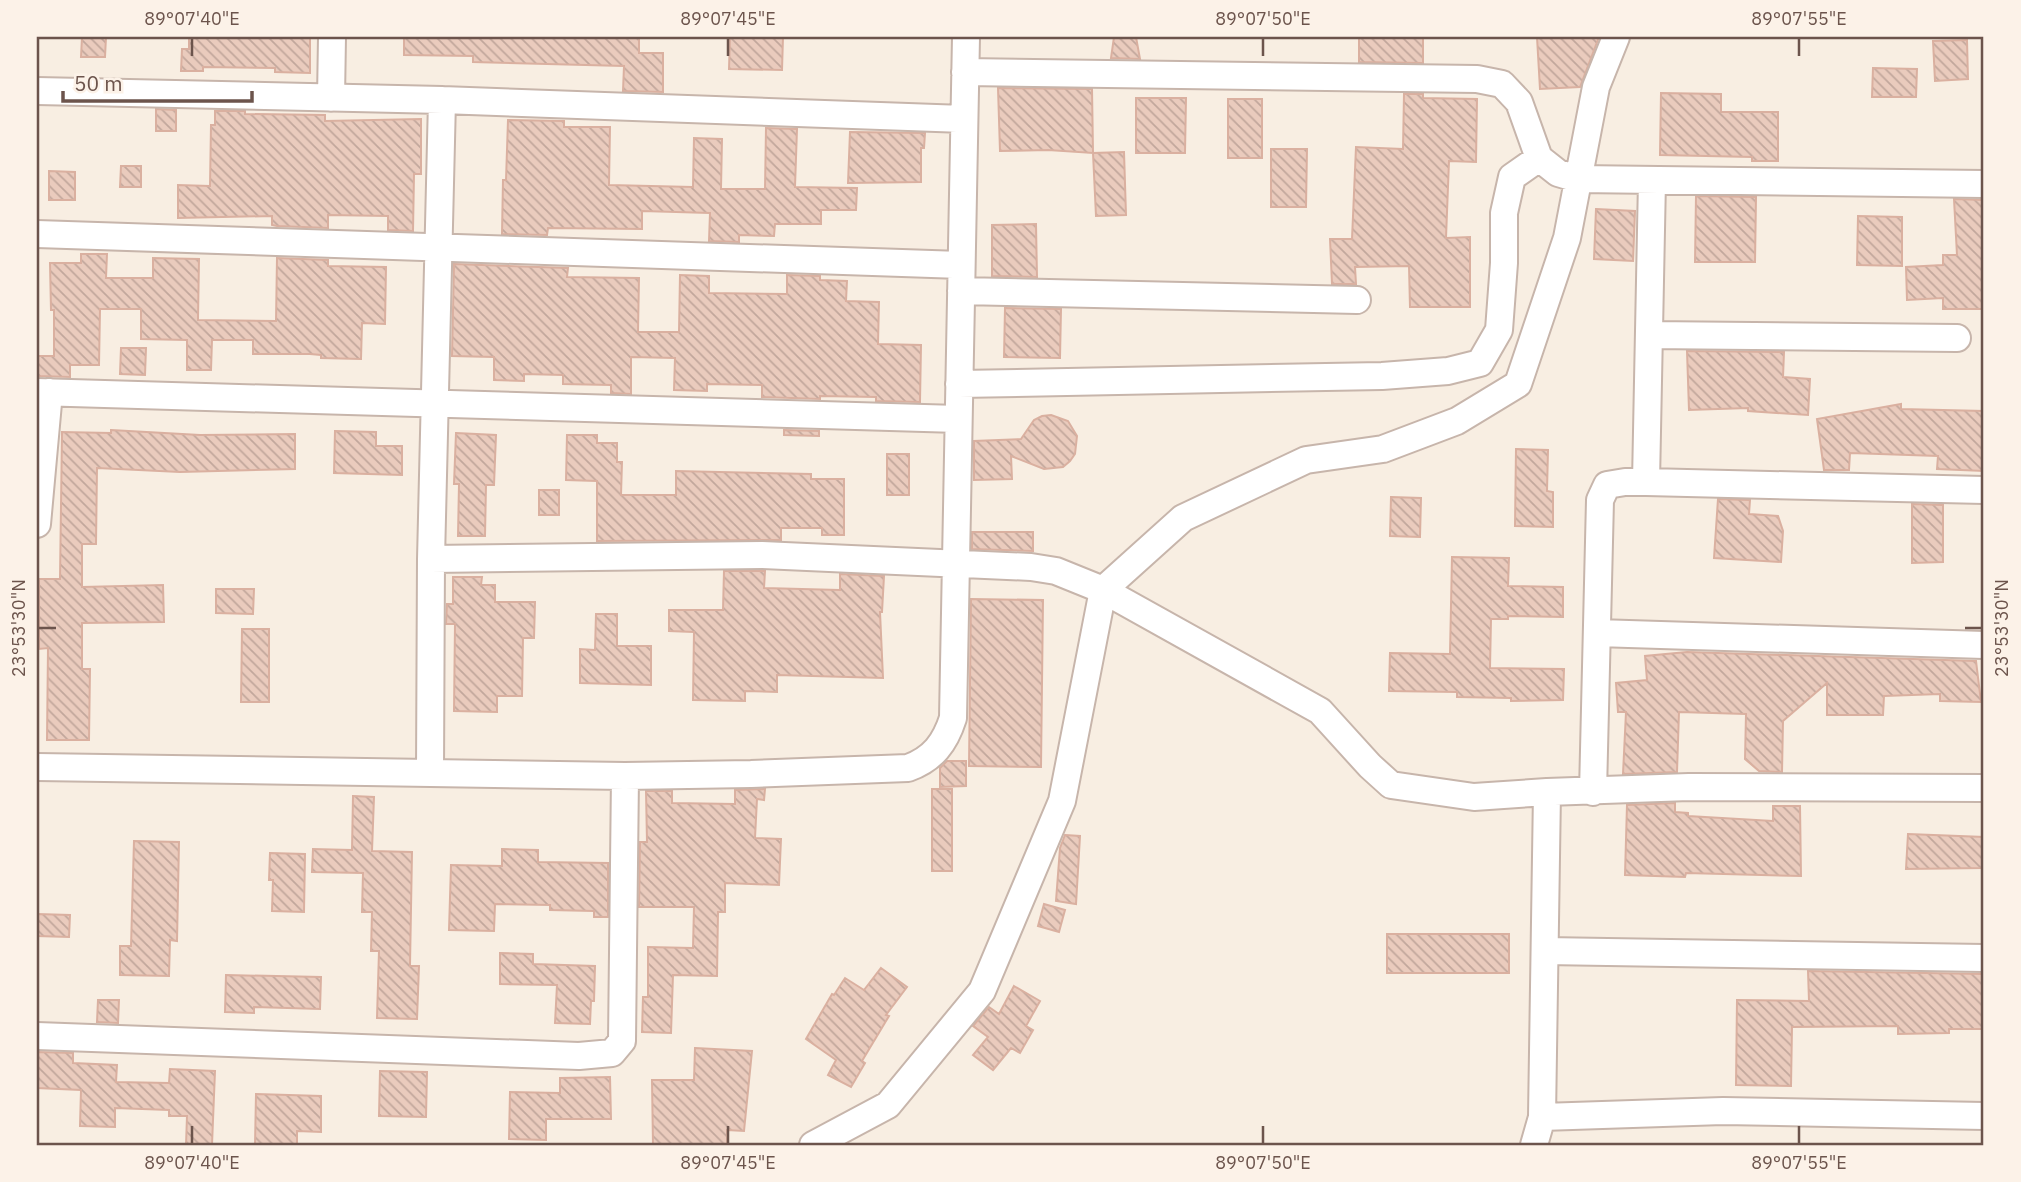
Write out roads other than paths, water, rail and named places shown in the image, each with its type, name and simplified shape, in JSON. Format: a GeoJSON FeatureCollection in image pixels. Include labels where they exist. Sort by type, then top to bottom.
{"type":"FeatureCollection","features":[{"type":"Feature","properties":{"kind":"street"},"geometry":{"type":"LineString","coordinates":[[331,98],[332,37]]}},
{"type":"Feature","properties":{"kind":"street"},"geometry":{"type":"LineString","coordinates":[[37,767],[625,776],[908,768],[923,763],[947,737],[953,718],[966,37]]}},
{"type":"Feature","properties":{"kind":"street"},"geometry":{"type":"LineString","coordinates":[[813,1145],[888,1105],[982,990],[1062,801],[1103,590],[1183,519],[1306,460],[1383,449],[1457,421],[1518,384],[1567,238],[1596,87],[1616,37]]}},
{"type":"Feature","properties":{"kind":"street"},"geometry":{"type":"LineString","coordinates":[[965,72],[1477,79],[1502,84],[1520,102],[1539,158],[1558,173],[1578,179],[1984,184]]}},
{"type":"Feature","properties":{"kind":"street"},"geometry":{"type":"LineString","coordinates":[[37,91],[442,100],[964,119]]}},
{"type":"Feature","properties":{"kind":"street"},"geometry":{"type":"LineString","coordinates":[[430,772],[431,559],[442,100]]}},
{"type":"Feature","properties":{"kind":"street"},"geometry":{"type":"LineString","coordinates":[[959,384],[1382,376],[1448,371],[1480,363],[1499,330],[1504,263],[1504,213],[1512,177],[1539,158]]}},
{"type":"Feature","properties":{"kind":"street"},"geometry":{"type":"LineString","coordinates":[[1646,482],[1652,180]]}},
{"type":"Feature","properties":{"kind":"street"},"geometry":{"type":"LineString","coordinates":[[37,234],[961,265]]}},
{"type":"Feature","properties":{"kind":"street"},"geometry":{"type":"LineString","coordinates":[[961,291],[1357,300]]}},
{"type":"Feature","properties":{"kind":"street"},"geometry":{"type":"LineString","coordinates":[[1649,335],[1957,338]]}},
{"type":"Feature","properties":{"kind":"street"},"geometry":{"type":"LineString","coordinates":[[37,524],[43,392],[958,419]]}},
{"type":"Feature","properties":{"kind":"street"},"geometry":{"type":"LineString","coordinates":[[1593,792],[1601,500],[1607,485],[1646,482],[1984,490]]}},
{"type":"Feature","properties":{"kind":"street"},"geometry":{"type":"LineString","coordinates":[[431,559],[762,555],[1031,567],[1056,571],[1103,590],[1320,712],[1391,785],[1474,797],[1689,787],[1984,788]]}},
{"type":"Feature","properties":{"kind":"street"},"geometry":{"type":"LineString","coordinates":[[1597,633],[1984,645]]}},
{"type":"Feature","properties":{"kind":"street"},"geometry":{"type":"LineString","coordinates":[[37,1036],[579,1056],[612,1054],[622,1041],[625,776]]}},
{"type":"Feature","properties":{"kind":"street"},"geometry":{"type":"LineString","coordinates":[[1534,1145],[1542,1117],[1547,792]]}},
{"type":"Feature","properties":{"kind":"street"},"geometry":{"type":"LineString","coordinates":[[1545,951],[1984,958]]}},
{"type":"Feature","properties":{"kind":"street"},"geometry":{"type":"LineString","coordinates":[[1542,1117],[1723,1111],[1984,1116]]}}]}
